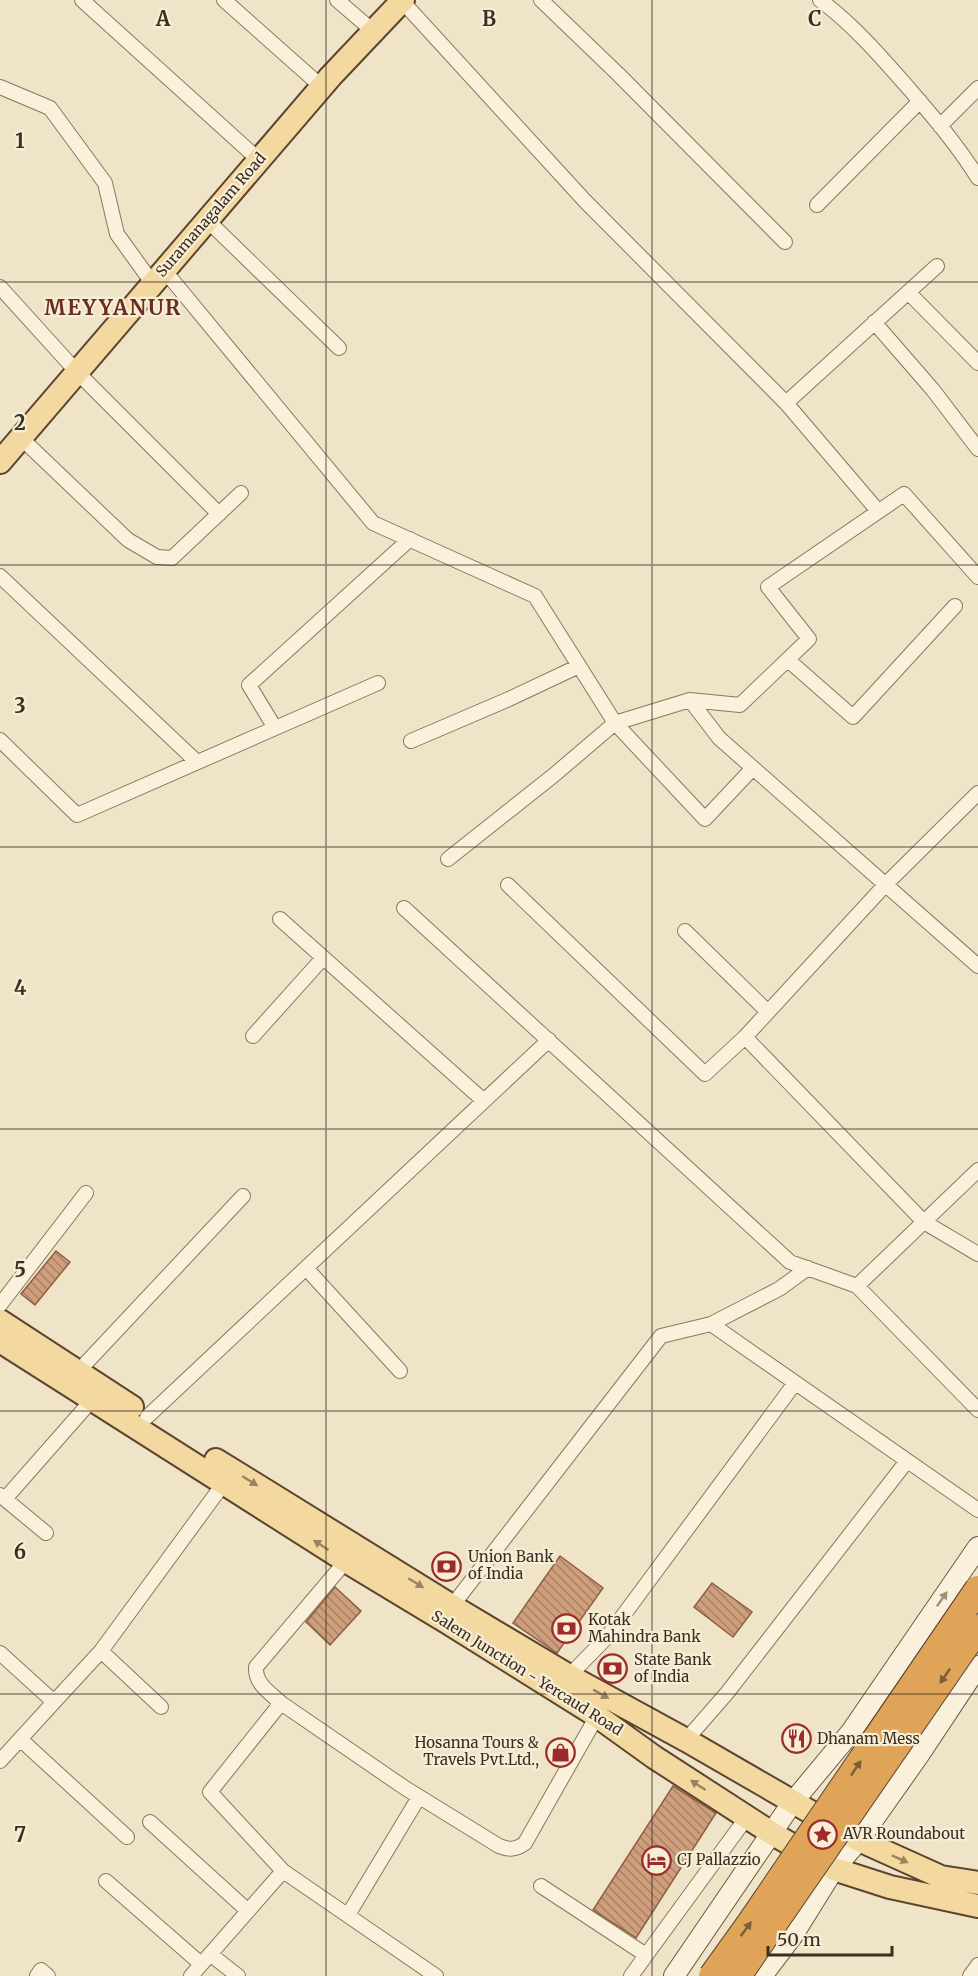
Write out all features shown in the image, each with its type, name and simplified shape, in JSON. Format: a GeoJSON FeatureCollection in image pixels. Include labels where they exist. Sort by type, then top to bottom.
{"type":"FeatureCollection","features":[{"type":"Feature","properties":{"kind":"highway"},"geometry":{"type":"LineString","coordinates":[[712,1976],[978,1589]]}},
{"type":"Feature","properties":{"kind":"highway"},"geometry":{"type":"LineString","coordinates":[[738,1976],[978,1628]]}},
{"type":"Feature","properties":{"kind":"main road","name":"Suramanagalam Road"},"geometry":{"type":"LineString","coordinates":[[0,462],[321,87],[403,1]]}},
{"type":"Feature","properties":{"kind":"main road"},"geometry":{"type":"LineString","coordinates":[[0,1306],[87,1363],[147,1417]]}},
{"type":"Feature","properties":{"kind":"main road"},"geometry":{"type":"LineString","coordinates":[[0,1321],[92,1400]]}},
{"type":"Feature","properties":{"kind":"main road"},"geometry":{"type":"LineString","coordinates":[[0,1341],[40,1357],[147,1417],[452,1606],[569,1676],[686,1740],[792,1803],[859,1840],[941,1878],[978,1883]]}},
{"type":"Feature","properties":{"kind":"main road"},"geometry":{"type":"LineString","coordinates":[[0,1354],[31,1374],[92,1400]]}},
{"type":"Feature","properties":{"kind":"main road","name":"Salem Junction - Yercaud Road"},"geometry":{"type":"LineString","coordinates":[[92,1400],[597,1716],[654,1757],[772,1834],[834,1869],[890,1887],[978,1906]]}},
{"type":"Feature","properties":{"kind":"street"},"geometry":{"type":"LineString","coordinates":[[82,0],[259,159]]}},
{"type":"Feature","properties":{"kind":"street"},"geometry":{"type":"LineString","coordinates":[[224,0],[321,87]]}},
{"type":"Feature","properties":{"kind":"street"},"geometry":{"type":"LineString","coordinates":[[337,0],[373,31]]}},
{"type":"Feature","properties":{"kind":"street"},"geometry":{"type":"LineString","coordinates":[[540,0],[618,74],[785,242]]}},
{"type":"Feature","properties":{"kind":"street"},"geometry":{"type":"LineString","coordinates":[[820,0],[836,11],[890,67],[960,149],[978,178]]}},
{"type":"Feature","properties":{"kind":"street"},"geometry":{"type":"LineString","coordinates":[[403,1],[585,201],[786,403],[878,511]]}},
{"type":"Feature","properties":{"kind":"street"},"geometry":{"type":"LineString","coordinates":[[0,87],[50,108],[105,183],[117,234],[159,277],[373,523],[535,597],[615,723],[705,819],[753,768]]}},
{"type":"Feature","properties":{"kind":"street"},"geometry":{"type":"LineString","coordinates":[[940,126],[978,88]]}},
{"type":"Feature","properties":{"kind":"street"},"geometry":{"type":"LineString","coordinates":[[817,205],[920,101]]}},
{"type":"Feature","properties":{"kind":"street"},"geometry":{"type":"LineString","coordinates":[[207,220],[339,348]]}},
{"type":"Feature","properties":{"kind":"street"},"geometry":{"type":"LineString","coordinates":[[786,403],[937,266]]}},
{"type":"Feature","properties":{"kind":"street"},"geometry":{"type":"LineString","coordinates":[[0,287],[77,372],[219,514]]}},
{"type":"Feature","properties":{"kind":"street"},"geometry":{"type":"LineString","coordinates":[[908,292],[978,363]]}},
{"type":"Feature","properties":{"kind":"street"},"geometry":{"type":"LineString","coordinates":[[874,322],[933,390],[978,450]]}},
{"type":"Feature","properties":{"kind":"street"},"geometry":{"type":"LineString","coordinates":[[21,438],[128,540],[157,557],[172,558],[241,493]]}},
{"type":"Feature","properties":{"kind":"street"},"geometry":{"type":"LineString","coordinates":[[448,859],[554,775],[615,723],[690,700],[740,705],[810,639],[768,587],[904,494],[978,577]]}},
{"type":"Feature","properties":{"kind":"street"},"geometry":{"type":"LineString","coordinates":[[275,728],[249,685],[410,539]]}},
{"type":"Feature","properties":{"kind":"street"},"geometry":{"type":"LineString","coordinates":[[0,576],[197,762]]}},
{"type":"Feature","properties":{"kind":"street"},"geometry":{"type":"LineString","coordinates":[[788,660],[853,717],[955,606]]}},
{"type":"Feature","properties":{"kind":"street"},"geometry":{"type":"LineString","coordinates":[[411,741],[579,666]]}},
{"type":"Feature","properties":{"kind":"street"},"geometry":{"type":"LineString","coordinates":[[0,740],[77,814],[378,683]]}},
{"type":"Feature","properties":{"kind":"street"},"geometry":{"type":"LineString","coordinates":[[690,700],[719,738],[978,966]]}},
{"type":"Feature","properties":{"kind":"street"},"geometry":{"type":"LineString","coordinates":[[508,885],[705,1074],[745,1037],[886,884],[978,793]]}},
{"type":"Feature","properties":{"kind":"street"},"geometry":{"type":"LineString","coordinates":[[404,908],[790,1262],[857,1286],[978,1410]]}},
{"type":"Feature","properties":{"kind":"street"},"geometry":{"type":"LineString","coordinates":[[280,919],[484,1101]]}},
{"type":"Feature","properties":{"kind":"street"},"geometry":{"type":"LineString","coordinates":[[685,931],[768,1012]]}},
{"type":"Feature","properties":{"kind":"street"},"geometry":{"type":"LineString","coordinates":[[253,1036],[323,958]]}},
{"type":"Feature","properties":{"kind":"street"},"geometry":{"type":"LineString","coordinates":[[745,1037],[924,1222],[978,1254]]}},
{"type":"Feature","properties":{"kind":"street"},"geometry":{"type":"LineString","coordinates":[[147,1417],[549,1040]]}},
{"type":"Feature","properties":{"kind":"street"},"geometry":{"type":"LineString","coordinates":[[857,1286],[978,1170]]}},
{"type":"Feature","properties":{"kind":"street"},"geometry":{"type":"LineString","coordinates":[[0,1306],[86,1193]]}},
{"type":"Feature","properties":{"kind":"street"},"geometry":{"type":"LineString","coordinates":[[87,1363],[243,1196]]}},
{"type":"Feature","properties":{"kind":"street"},"geometry":{"type":"LineString","coordinates":[[306,1268],[400,1371]]}},
{"type":"Feature","properties":{"kind":"street"},"geometry":{"type":"LineString","coordinates":[[452,1606],[661,1336],[711,1324],[779,1288],[808,1268]]}},
{"type":"Feature","properties":{"kind":"street"},"geometry":{"type":"LineString","coordinates":[[711,1324],[978,1510]]}},
{"type":"Feature","properties":{"kind":"street"},"geometry":{"type":"LineString","coordinates":[[569,1676],[608,1636],[795,1383]]}},
{"type":"Feature","properties":{"kind":"street"},"geometry":{"type":"LineString","coordinates":[[46,1533],[2,1497],[92,1400]]}},
{"type":"Feature","properties":{"kind":"street"},"geometry":{"type":"LineString","coordinates":[[686,1740],[727,1693],[907,1461]]}},
{"type":"Feature","properties":{"kind":"street"},"geometry":{"type":"LineString","coordinates":[[0,1761],[101,1651],[224,1483]]}},
{"type":"Feature","properties":{"kind":"street"},"geometry":{"type":"LineString","coordinates":[[674,1976],[792,1803],[851,1732],[978,1547]]}},
{"type":"Feature","properties":{"kind":"street"},"geometry":{"type":"LineString","coordinates":[[346,1561],[256,1667],[255,1677],[281,1703],[419,1797],[499,1846],[509,1850],[519,1848],[528,1838],[597,1716]]}},
{"type":"Feature","properties":{"kind":"street"},"geometry":{"type":"LineString","coordinates":[[101,1651],[161,1707]]}},
{"type":"Feature","properties":{"kind":"street"},"geometry":{"type":"LineString","coordinates":[[0,1653],[54,1702]]}},
{"type":"Feature","properties":{"kind":"street"},"geometry":{"type":"LineString","coordinates":[[762,1976],[793,1935],[834,1869],[859,1840],[919,1755],[978,1666]]}},
{"type":"Feature","properties":{"kind":"street"},"geometry":{"type":"LineString","coordinates":[[281,1703],[210,1792],[284,1871],[436,1976]]}},
{"type":"Feature","properties":{"kind":"street"},"geometry":{"type":"LineString","coordinates":[[20,1739],[127,1837]]}},
{"type":"Feature","properties":{"kind":"street"},"geometry":{"type":"LineString","coordinates":[[348,1915],[419,1797]]}},
{"type":"Feature","properties":{"kind":"street"},"geometry":{"type":"LineString","coordinates":[[631,1976],[747,1817]]}},
{"type":"Feature","properties":{"kind":"street"},"geometry":{"type":"LineString","coordinates":[[150,1822],[248,1911]]}},
{"type":"Feature","properties":{"kind":"street"},"geometry":{"type":"LineString","coordinates":[[191,1976],[284,1871]]}},
{"type":"Feature","properties":{"kind":"street"},"geometry":{"type":"LineString","coordinates":[[106,1881],[206,1959],[238,1976]]}},
{"type":"Feature","properties":{"kind":"street"},"geometry":{"type":"LineString","coordinates":[[541,1886],[646,1955]]}},
{"type":"Feature","properties":{"kind":"street"},"geometry":{"type":"LineString","coordinates":[[970,1976],[978,1965]]}},
{"type":"Feature","properties":{"kind":"street"},"geometry":{"type":"LineString","coordinates":[[37,1976],[41,1970],[48,1976]]}},
{"type":"Feature","properties":{"kind":"building"},"geometry":{"type":"Polygon","coordinates":[[[56,1251],[70,1262],[35,1305],[21,1294],[56,1251]]]}},
{"type":"Feature","properties":{"kind":"building"},"geometry":{"type":"Polygon","coordinates":[[[560,1556],[603,1588],[557,1653],[513,1623],[560,1556]]]}},
{"type":"Feature","properties":{"kind":"building"},"geometry":{"type":"Polygon","coordinates":[[[712,1583],[752,1612],[733,1637],[694,1607],[712,1583]]]}},
{"type":"Feature","properties":{"kind":"building"},"geometry":{"type":"Polygon","coordinates":[[[335,1587],[361,1611],[330,1645],[306,1622],[335,1587]]]}},
{"type":"Feature","properties":{"kind":"building","name":"CJ Pallazzio"},"geometry":{"type":"Polygon","coordinates":[[[673,1786],[716,1813],[636,1938],[593,1910],[673,1786]]]}},
{"type":"Feature","properties":{"kind":"place","name":"Union Bank of India"},"geometry":{"type":"Point","coordinates":[447,1566]}},
{"type":"Feature","properties":{"kind":"place","name":"Kotak Mahindra Bank"},"geometry":{"type":"Point","coordinates":[567,1629]}},
{"type":"Feature","properties":{"kind":"place","name":"State Bank of India"},"geometry":{"type":"Point","coordinates":[613,1669]}},
{"type":"Feature","properties":{"kind":"place","name":"Dhanam Mess"},"geometry":{"type":"Point","coordinates":[796,1739]}},
{"type":"Feature","properties":{"kind":"place","name":"Hosanna Tours & Travels Pvt.Ltd.,"},"geometry":{"type":"Point","coordinates":[560,1752]}},
{"type":"Feature","properties":{"kind":"place","name":"AVR Roundabout"},"geometry":{"type":"Point","coordinates":[822,1834]}},
{"type":"Feature","properties":{"kind":"place","name":"CJ Pallazzio"},"geometry":{"type":"Point","coordinates":[656,1860]}},
{"type":"Feature","properties":{"kind":"district","name":"MEYYANUR"},"geometry":{"type":"Point","coordinates":[113,308]}}]}
